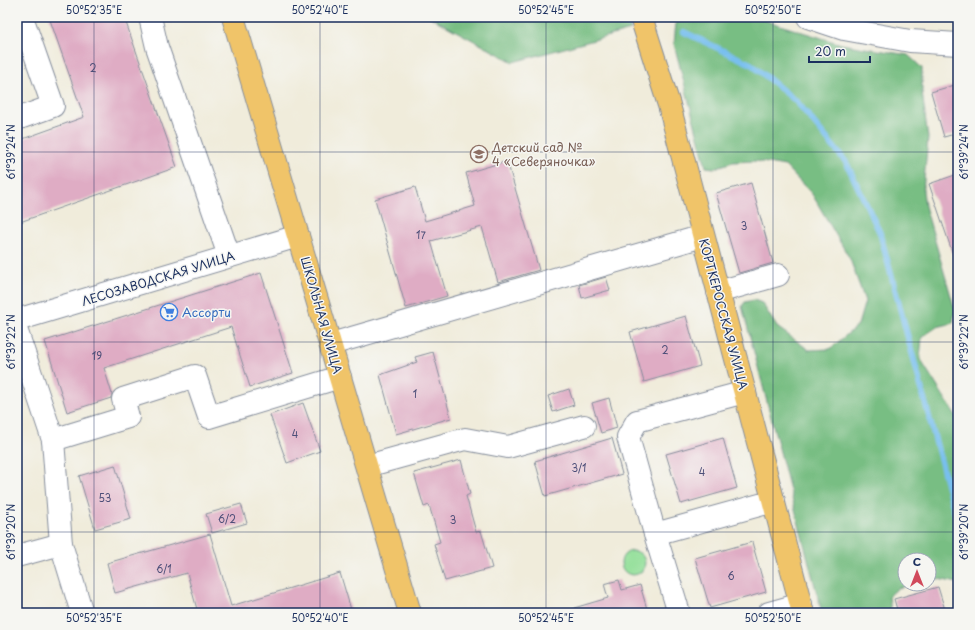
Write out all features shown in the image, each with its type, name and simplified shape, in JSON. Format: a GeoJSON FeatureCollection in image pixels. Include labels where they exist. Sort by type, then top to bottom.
{"type":"FeatureCollection","features":[{"type":"Feature","properties":{"kind":"main road","name":"ШКОЛЬНАЯ УЛИЦА"},"geometry":{"type":"LineString","coordinates":[[233,17],[410,613]]}},
{"type":"Feature","properties":{"kind":"main road","name":"КОРТКЕРОССКАЯ УЛИЦА"},"geometry":{"type":"LineString","coordinates":[[641,17],[669,105],[802,608]]}},
{"type":"Feature","properties":{"kind":"street"},"geometry":{"type":"LineString","coordinates":[[17,119],[53,106],[22,17]]}},
{"type":"Feature","properties":{"kind":"street"},"geometry":{"type":"LineString","coordinates":[[150,17],[157,47],[229,256]]}},
{"type":"Feature","properties":{"kind":"street"},"geometry":{"type":"LineString","coordinates":[[808,17],[845,23],[910,41],[958,44]]}},
{"type":"Feature","properties":{"kind":"street","name":"ЛЕСОЗАВОДСКАЯ УЛИЦА"},"geometry":{"type":"LineString","coordinates":[[17,320],[298,236]]}},
{"type":"Feature","properties":{"kind":"street"},"geometry":{"type":"LineString","coordinates":[[331,344],[703,236]]}},
{"type":"Feature","properties":{"kind":"street"},"geometry":{"type":"LineString","coordinates":[[718,292],[778,275]]}},
{"type":"Feature","properties":{"kind":"street"},"geometry":{"type":"LineString","coordinates":[[17,332],[53,440],[61,544],[82,613]]}},
{"type":"Feature","properties":{"kind":"street"},"geometry":{"type":"LineString","coordinates":[[53,440],[128,417],[123,399],[195,376],[209,417],[340,377]]}},
{"type":"Feature","properties":{"kind":"street"},"geometry":{"type":"LineString","coordinates":[[679,613],[628,437],[637,421],[745,392]]}},
{"type":"Feature","properties":{"kind":"street"},"geometry":{"type":"LineString","coordinates":[[367,466],[465,439],[508,447],[584,426]]}},
{"type":"Feature","properties":{"kind":"street"},"geometry":{"type":"LineString","coordinates":[[656,534],[774,501]]}},
{"type":"Feature","properties":{"kind":"street"},"geometry":{"type":"LineString","coordinates":[[17,556],[61,544]]}},
{"type":"Feature","properties":{"kind":"street"},"geometry":{"type":"LineString","coordinates":[[768,613],[802,608]]}},
{"type":"Feature","properties":{"kind":"green space"},"geometry":{"type":"Polygon","coordinates":[[[430,17],[626,17],[631,30],[513,62],[430,17]]]}},
{"type":"Feature","properties":{"kind":"green space"},"geometry":{"type":"Polygon","coordinates":[[[681,17],[754,17],[841,44],[908,55],[922,68],[922,92],[928,138],[923,191],[925,206],[955,310],[953,323],[937,327],[922,337],[920,359],[958,419],[958,583],[937,579],[937,552],[897,552],[897,589],[889,596],[891,613],[822,613],[742,306],[745,302],[754,300],[762,303],[777,327],[809,350],[830,349],[858,325],[865,301],[850,259],[812,194],[785,166],[756,161],[733,162],[714,168],[706,167],[674,44],[676,22],[681,17]]]}},
{"type":"Feature","properties":{"kind":"green space"},"geometry":{"type":"Polygon","coordinates":[[[633,551],[642,554],[645,563],[642,572],[633,575],[624,572],[621,563],[624,554],[633,551]]]}},
{"type":"Feature","properties":{"kind":"building"},"geometry":{"type":"Polygon","coordinates":[[[49,17],[124,17],[177,167],[17,223],[17,141],[84,117],[49,17]]]}},
{"type":"Feature","properties":{"kind":"building"},"geometry":{"type":"Polygon","coordinates":[[[958,84],[958,133],[944,137],[931,92],[958,84]]]}},
{"type":"Feature","properties":{"kind":"building"},"geometry":{"type":"Polygon","coordinates":[[[507,161],[539,270],[498,282],[482,227],[431,241],[447,296],[406,308],[375,199],[415,187],[425,221],[475,206],[466,173],[507,161]]]}},
{"type":"Feature","properties":{"kind":"building"},"geometry":{"type":"Polygon","coordinates":[[[958,174],[958,260],[955,260],[929,184],[958,174]]]}},
{"type":"Feature","properties":{"kind":"building"},"geometry":{"type":"Polygon","coordinates":[[[751,183],[773,263],[739,273],[716,193],[751,183]]]}},
{"type":"Feature","properties":{"kind":"building"},"geometry":{"type":"Polygon","coordinates":[[[261,273],[293,373],[250,387],[231,327],[104,368],[112,394],[111,398],[67,412],[45,341],[261,273]]]}},
{"type":"Feature","properties":{"kind":"building"},"geometry":{"type":"Polygon","coordinates":[[[606,277],[610,290],[582,298],[579,285],[606,277]]]}},
{"type":"Feature","properties":{"kind":"building"},"geometry":{"type":"Polygon","coordinates":[[[686,316],[700,366],[644,382],[630,332],[686,316]]]}},
{"type":"Feature","properties":{"kind":"building"},"geometry":{"type":"Polygon","coordinates":[[[433,352],[451,418],[396,434],[380,375],[417,362],[415,357],[433,352]]]}},
{"type":"Feature","properties":{"kind":"building"},"geometry":{"type":"Polygon","coordinates":[[[569,389],[574,405],[553,412],[548,396],[569,389]]]}},
{"type":"Feature","properties":{"kind":"building"},"geometry":{"type":"Polygon","coordinates":[[[609,398],[617,428],[601,433],[592,403],[609,398]]]}},
{"type":"Feature","properties":{"kind":"building"},"geometry":{"type":"Polygon","coordinates":[[[303,403],[320,451],[287,463],[270,415],[303,403]]]}},
{"type":"Feature","properties":{"kind":"building"},"geometry":{"type":"Polygon","coordinates":[[[612,438],[622,474],[545,496],[535,461],[612,438]]]}},
{"type":"Feature","properties":{"kind":"building"},"geometry":{"type":"Polygon","coordinates":[[[723,438],[737,488],[681,504],[666,454],[723,438]]]}},
{"type":"Feature","properties":{"kind":"building"},"geometry":{"type":"Polygon","coordinates":[[[461,460],[470,494],[466,496],[476,532],[481,531],[492,568],[445,581],[434,544],[440,542],[429,505],[424,507],[414,473],[461,460]]]}},
{"type":"Feature","properties":{"kind":"building"},"geometry":{"type":"Polygon","coordinates":[[[115,465],[131,519],[95,529],[79,476],[115,465]]]}},
{"type":"Feature","properties":{"kind":"building"},"geometry":{"type":"Polygon","coordinates":[[[241,504],[247,523],[212,533],[206,514],[241,504]]]}},
{"type":"Feature","properties":{"kind":"building"},"geometry":{"type":"Polygon","coordinates":[[[210,534],[231,606],[340,573],[352,613],[198,613],[187,573],[115,593],[107,563],[210,534]]]}},
{"type":"Feature","properties":{"kind":"building"},"geometry":{"type":"Polygon","coordinates":[[[752,542],[766,592],[710,608],[695,558],[752,542]]]}},
{"type":"Feature","properties":{"kind":"building"},"geometry":{"type":"Polygon","coordinates":[[[619,580],[622,590],[640,585],[647,609],[632,613],[574,613],[574,608],[608,598],[604,584],[619,580]]]}},
{"type":"Feature","properties":{"kind":"building"},"geometry":{"type":"Polygon","coordinates":[[[937,587],[946,613],[898,613],[894,599],[920,592],[937,592],[937,587]]]}},
{"type":"Feature","properties":{"kind":"waterway"},"geometry":{"type":"LineString","coordinates":[[606,17],[639,27]]}},
{"type":"Feature","properties":{"kind":"waterway"},"geometry":{"type":"LineString","coordinates":[[684,32],[751,64],[797,102],[846,162],[880,233],[955,514],[958,520]]}},
{"type":"Feature","properties":{"kind":"place","name":"Детский сад № 4 «Северяночка»"},"geometry":{"type":"Point","coordinates":[479,154]}},
{"type":"Feature","properties":{"kind":"place","name":"Ассорти"},"geometry":{"type":"Point","coordinates":[169,312]}}]}
